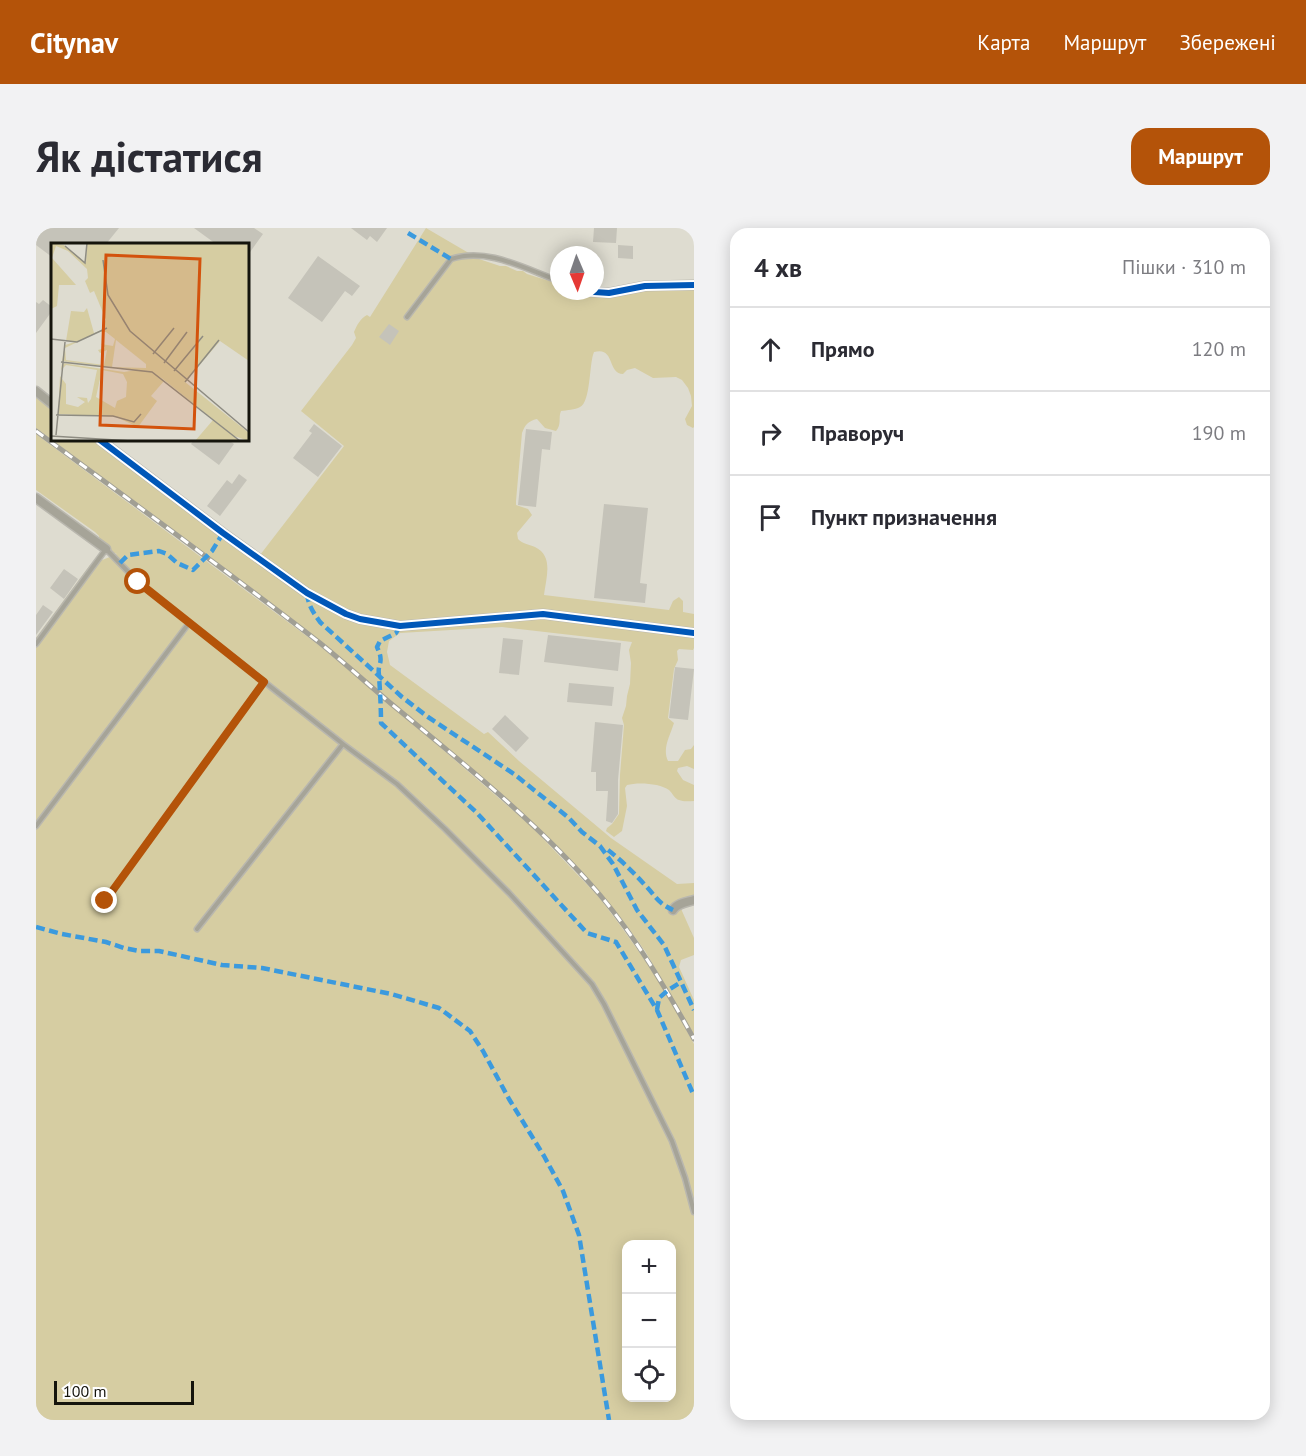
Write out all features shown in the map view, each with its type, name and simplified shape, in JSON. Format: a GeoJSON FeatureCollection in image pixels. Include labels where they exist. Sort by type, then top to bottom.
{"type":"FeatureCollection","features":[{"type":"Feature","properties":{"kind":"street"},"geometry":{"type":"LineString","coordinates":[[604,293],[645,286],[694,285]]}},
{"type":"Feature","properties":{"kind":"street"},"geometry":{"type":"LineString","coordinates":[[36,391],[51,403]]}},
{"type":"Feature","properties":{"kind":"street"},"geometry":{"type":"LineString","coordinates":[[101,441],[307,593],[360,619],[400,626],[543,614],[694,633]]}},
{"type":"Feature","properties":{"kind":"street"},"geometry":{"type":"LineString","coordinates":[[36,498],[106,549]]}},
{"type":"Feature","properties":{"kind":"street"},"geometry":{"type":"LineString","coordinates":[[673,910],[683,903],[694,900]]}},
{"type":"Feature","properties":{"kind":"lane"},"geometry":{"type":"LineString","coordinates":[[407,317],[451,259],[459,257],[497,258],[550,277]]}},
{"type":"Feature","properties":{"kind":"lane"},"geometry":{"type":"LineString","coordinates":[[36,644],[106,549],[138,582],[397,784],[509,893],[592,984],[672,1141],[694,1212]]}},
{"type":"Feature","properties":{"kind":"lane"},"geometry":{"type":"LineString","coordinates":[[36,826],[189,623]]}},
{"type":"Feature","properties":{"kind":"lane"},"geometry":{"type":"LineString","coordinates":[[105,901],[264,682]]}},
{"type":"Feature","properties":{"kind":"lane"},"geometry":{"type":"LineString","coordinates":[[197,929],[344,744]]}},
{"type":"Feature","properties":{"kind":"shaded area"},"geometry":{"type":"Polygon","coordinates":[[[426,228],[479,259],[550,281],[550,300],[604,300],[604,290],[694,287],[694,427],[687,425],[685,419],[692,406],[688,388],[682,380],[676,377],[653,378],[635,368],[623,374],[618,373],[605,353],[594,352],[584,404],[576,409],[561,411],[556,431],[545,428],[537,419],[529,422],[524,428],[516,505],[528,509],[532,515],[517,533],[518,539],[541,551],[547,562],[544,595],[669,610],[673,601],[679,597],[683,601],[683,612],[694,614],[694,629],[542,609],[400,622],[361,616],[305,588],[260,555],[344,446],[301,411],[352,345],[356,338],[354,332],[362,318],[367,315],[370,317],[426,228]]]}},
{"type":"Feature","properties":{"kind":"shaded area"},"geometry":{"type":"Polygon","coordinates":[[[36,396],[51,408],[51,439],[36,428],[36,396]]]}},
{"type":"Feature","properties":{"kind":"shaded area"},"geometry":{"type":"Polygon","coordinates":[[[36,434],[320,646],[426,735],[530,825],[598,896],[640,953],[666,992],[694,1044],[694,1420],[36,1420],[36,638],[90,565],[117,554],[111,552],[95,532],[36,490],[36,434]]]}},
{"type":"Feature","properties":{"kind":"shaded area"},"geometry":{"type":"Polygon","coordinates":[[[53,441],[95,441],[302,593],[385,627],[530,617],[694,636],[693,650],[679,649],[677,651],[678,660],[674,669],[668,718],[674,723],[667,742],[666,756],[668,761],[678,761],[685,750],[691,749],[694,745],[694,769],[687,766],[678,768],[677,771],[683,780],[694,785],[694,801],[678,799],[669,790],[660,786],[642,783],[627,785],[625,788],[627,806],[622,831],[614,837],[606,831],[619,814],[624,725],[622,718],[630,684],[629,650],[632,642],[502,627],[400,633],[389,641],[387,652],[390,665],[484,734],[488,732],[611,838],[677,884],[694,883],[694,898],[680,902],[694,938],[694,955],[681,960],[679,967],[694,1000],[694,1035],[645,951],[621,918],[580,870],[533,823],[323,643],[53,441]]]}},
{"type":"Feature","properties":{"kind":"building"},"geometry":{"type":"Polygon","coordinates":[[[36,228],[119,228],[107,243],[51,243],[51,256],[36,245],[36,228]]]}},
{"type":"Feature","properties":{"kind":"building"},"geometry":{"type":"Polygon","coordinates":[[[194,228],[254,228],[263,234],[249,254],[249,243],[215,243],[194,228]]]}},
{"type":"Feature","properties":{"kind":"building"},"geometry":{"type":"Polygon","coordinates":[[[351,228],[387,228],[377,242],[370,236],[367,240],[351,228]]]}},
{"type":"Feature","properties":{"kind":"building"},"geometry":{"type":"Polygon","coordinates":[[[594,228],[617,228],[616,243],[593,242],[594,228]]]}},
{"type":"Feature","properties":{"kind":"building"},"geometry":{"type":"Polygon","coordinates":[[[618,245],[633,246],[633,259],[618,258],[618,245]]]}},
{"type":"Feature","properties":{"kind":"building"},"geometry":{"type":"Polygon","coordinates":[[[318,256],[360,286],[352,296],[345,291],[322,322],[288,298],[318,256]]]}},
{"type":"Feature","properties":{"kind":"building"},"geometry":{"type":"Polygon","coordinates":[[[43,300],[51,306],[51,312],[36,333],[36,302],[39,304],[43,300]]]}},
{"type":"Feature","properties":{"kind":"building"},"geometry":{"type":"Polygon","coordinates":[[[389,324],[399,331],[390,345],[379,337],[389,324]]]}},
{"type":"Feature","properties":{"kind":"building"},"geometry":{"type":"Polygon","coordinates":[[[314,424],[342,446],[318,477],[293,458],[312,433],[309,431],[314,424]]]}},
{"type":"Feature","properties":{"kind":"building"},"geometry":{"type":"Polygon","coordinates":[[[526,429],[552,432],[550,450],[542,449],[536,507],[518,505],[526,429]]]}},
{"type":"Feature","properties":{"kind":"building"},"geometry":{"type":"Polygon","coordinates":[[[193,441],[230,441],[234,444],[219,465],[191,444],[193,441]]]}},
{"type":"Feature","properties":{"kind":"building"},"geometry":{"type":"Polygon","coordinates":[[[239,474],[247,480],[220,516],[207,506],[227,480],[232,484],[239,474]]]}},
{"type":"Feature","properties":{"kind":"building"},"geometry":{"type":"Polygon","coordinates":[[[604,504],[648,508],[640,583],[647,584],[645,603],[594,598],[604,504]]]}},
{"type":"Feature","properties":{"kind":"building"},"geometry":{"type":"Polygon","coordinates":[[[64,569],[78,579],[64,599],[50,588],[64,569]]]}},
{"type":"Feature","properties":{"kind":"building"},"geometry":{"type":"Polygon","coordinates":[[[43,605],[53,612],[36,635],[36,615],[43,605]]]}},
{"type":"Feature","properties":{"kind":"building"},"geometry":{"type":"Polygon","coordinates":[[[548,635],[621,643],[618,671],[544,662],[548,635]]]}},
{"type":"Feature","properties":{"kind":"building"},"geometry":{"type":"Polygon","coordinates":[[[503,638],[523,640],[519,675],[499,673],[503,638]]]}},
{"type":"Feature","properties":{"kind":"building"},"geometry":{"type":"Polygon","coordinates":[[[675,667],[694,669],[688,720],[669,718],[675,667]]]}},
{"type":"Feature","properties":{"kind":"building"},"geometry":{"type":"Polygon","coordinates":[[[569,683],[614,687],[612,706],[567,702],[569,683]]]}},
{"type":"Feature","properties":{"kind":"building"},"geometry":{"type":"Polygon","coordinates":[[[505,715],[529,738],[516,752],[492,729],[505,715]]]}},
{"type":"Feature","properties":{"kind":"building"},"geometry":{"type":"Polygon","coordinates":[[[595,722],[623,725],[618,780],[618,814],[612,823],[606,821],[608,791],[596,791],[596,772],[591,772],[595,722]]]}},
{"type":"Feature","properties":{"kind":"railway"},"geometry":{"type":"LineString","coordinates":[[36,431],[320,643],[529,821],[554,845],[614,912],[650,965],[694,1039]]}},
{"type":"Feature","properties":{"kind":"marked path"},"geometry":{"type":"LineString","coordinates":[[408,233],[451,259]]}},
{"type":"Feature","properties":{"kind":"marked path"},"geometry":{"type":"LineString","coordinates":[[120,563],[128,555],[159,551],[193,570],[212,551],[223,533]]}},
{"type":"Feature","properties":{"kind":"marked path"},"geometry":{"type":"LineString","coordinates":[[307,593],[313,612],[320,622],[402,697],[514,774],[600,846],[613,864],[637,910],[664,945],[694,1010]]}},
{"type":"Feature","properties":{"kind":"marked path"},"geometry":{"type":"LineString","coordinates":[[400,626],[396,633],[380,641],[377,647],[381,660],[379,671],[381,723],[477,813],[587,933],[616,942],[657,1010],[694,1096]]}},
{"type":"Feature","properties":{"kind":"marked path"},"geometry":{"type":"LineString","coordinates":[[608,850],[660,901],[673,910]]}},
{"type":"Feature","properties":{"kind":"marked path"},"geometry":{"type":"LineString","coordinates":[[36,927],[139,951],[159,951],[222,965],[262,968],[391,994],[439,1008],[470,1031],[563,1191],[579,1235],[609,1420]]}},
{"type":"Feature","properties":{"kind":"marked path"},"geometry":{"type":"LineString","coordinates":[[657,1010],[659,998],[681,982]]}},
{"type":"Feature","properties":{"kind":"cycle path"},"geometry":{"type":"LineString","coordinates":[[604,293],[645,286],[694,285]]}},
{"type":"Feature","properties":{"kind":"cycle path"},"geometry":{"type":"LineString","coordinates":[[101,441],[307,593],[360,619],[400,626],[543,614],[694,633]]}},
{"type":"Feature","properties":{"kind":"route"},"geometry":{"type":"LineString","coordinates":[[105,901],[264,682],[138,582]]}}]}
